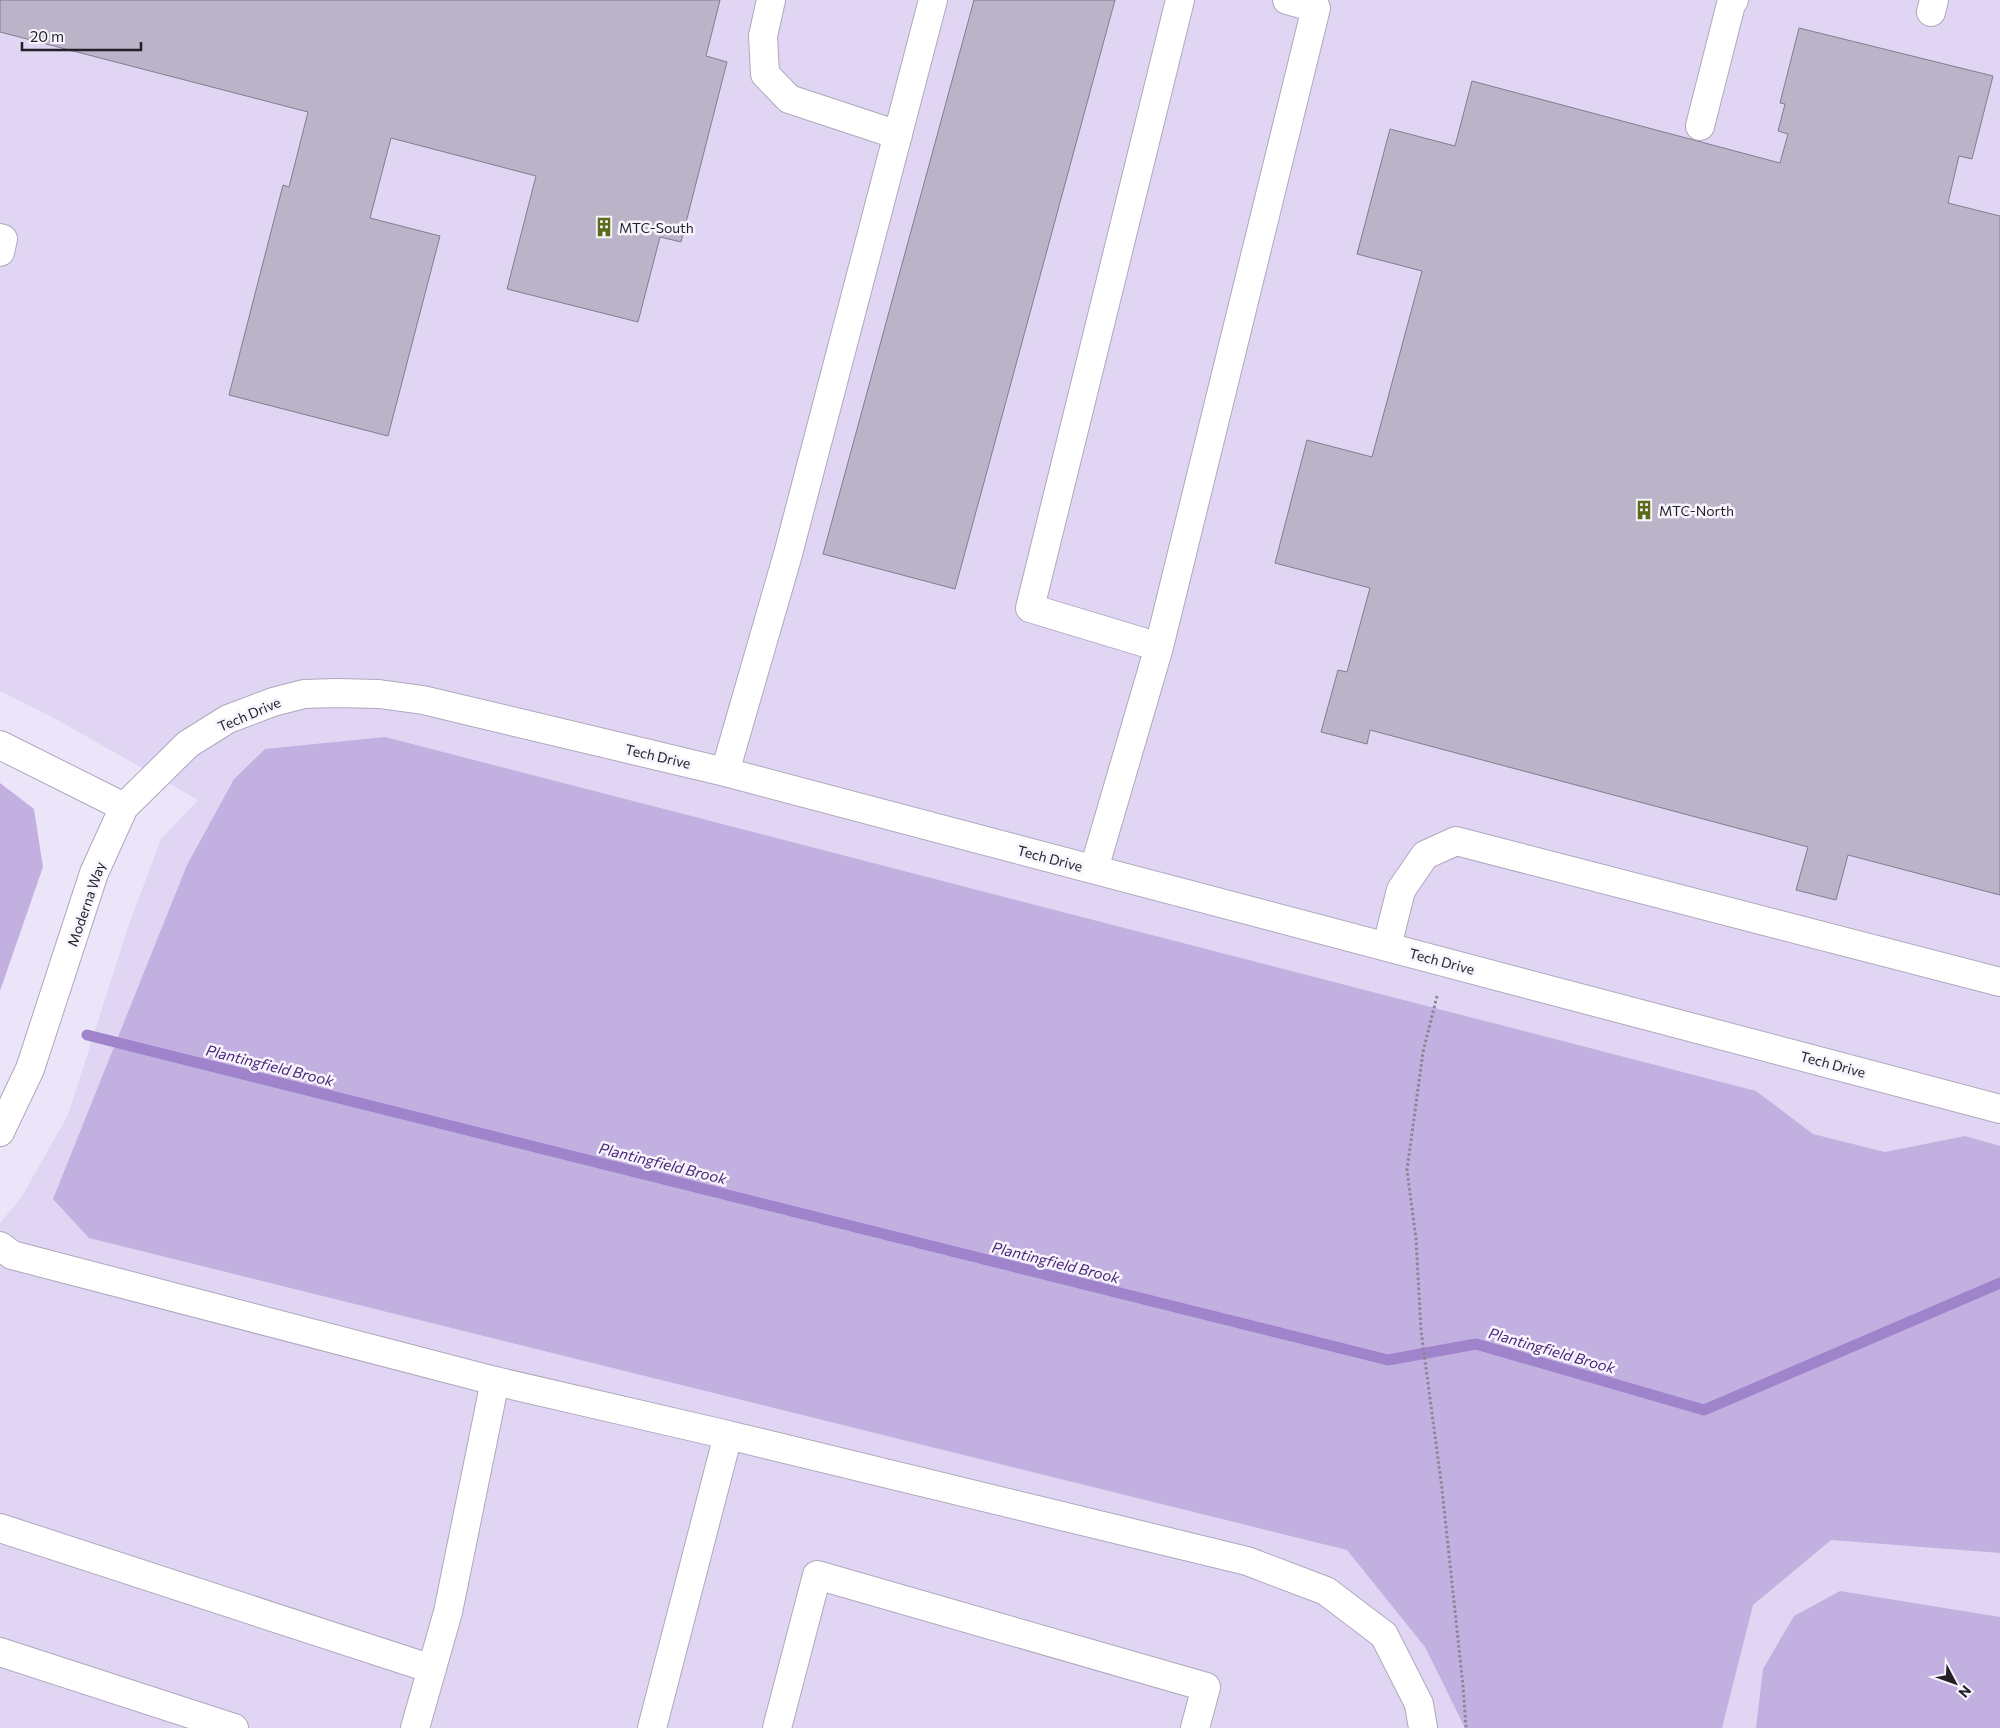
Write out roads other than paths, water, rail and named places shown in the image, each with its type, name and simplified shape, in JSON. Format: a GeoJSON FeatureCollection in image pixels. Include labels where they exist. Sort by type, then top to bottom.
{"type":"FeatureCollection","features":[{"type":"Feature","properties":{"kind":"street"},"geometry":{"type":"LineString","coordinates":[[771,0],[763,36],[765,74],[771,81],[789,99],[898,134]]}},
{"type":"Feature","properties":{"kind":"street"},"geometry":{"type":"LineString","coordinates":[[725,772],[788,554],[933,0]]}},
{"type":"Feature","properties":{"kind":"street"},"geometry":{"type":"LineString","coordinates":[[1159,647],[1030,608],[1180,0]]}},
{"type":"Feature","properties":{"kind":"street"},"geometry":{"type":"LineString","coordinates":[[1094,869],[1159,647],[1316,8],[1287,0]]}},
{"type":"Feature","properties":{"kind":"street"},"geometry":{"type":"LineString","coordinates":[[1700,126],[1731,4],[1734,0]]}},
{"type":"Feature","properties":{"kind":"street"},"geometry":{"type":"LineString","coordinates":[[0,238],[3,239],[0,252]]}},
{"type":"Feature","properties":{"kind":"street","name":"Tech Drive"},"geometry":{"type":"LineString","coordinates":[[124,807],[188,744],[228,719],[273,702],[304,694],[328,693],[379,694],[423,700],[725,772],[2000,1109]]}},
{"type":"Feature","properties":{"kind":"street"},"geometry":{"type":"LineString","coordinates":[[0,745],[124,807]]}},
{"type":"Feature","properties":{"kind":"street","name":"Moderna Way"},"geometry":{"type":"LineString","coordinates":[[0,1132],[30,1069],[94,873],[124,807]]}},
{"type":"Feature","properties":{"kind":"street"},"geometry":{"type":"LineString","coordinates":[[1387,946],[1401,890],[1425,855],[1456,841],[2000,982]]}},
{"type":"Feature","properties":{"kind":"street"},"geometry":{"type":"LineString","coordinates":[[0,1246],[12,1254],[495,1381],[728,1435],[1247,1561],[1326,1591],[1384,1635],[1419,1704],[1423,1728]]}},
{"type":"Feature","properties":{"kind":"street"},"geometry":{"type":"LineString","coordinates":[[415,1728],[448,1612],[495,1381]]}},
{"type":"Feature","properties":{"kind":"street"},"geometry":{"type":"LineString","coordinates":[[652,1728],[728,1435]]}},
{"type":"Feature","properties":{"kind":"street"},"geometry":{"type":"LineString","coordinates":[[0,1528],[432,1669]]}},
{"type":"Feature","properties":{"kind":"street"},"geometry":{"type":"LineString","coordinates":[[777,1728],[817,1575],[1206,1687],[1195,1728]]}},
{"type":"Feature","properties":{"kind":"street"},"geometry":{"type":"LineString","coordinates":[[0,1652],[234,1728]]}},
{"type":"Feature","properties":{"kind":"waterway","name":"Plantingfield Brook"},"geometry":{"type":"LineString","coordinates":[[87,1035],[1388,1360],[1476,1344],[1704,1410],[2000,1283]]}},
{"type":"Feature","properties":{"kind":"place","name":"MTC-South"},"geometry":{"type":"Point","coordinates":[604,227]}},
{"type":"Feature","properties":{"kind":"place","name":"MTC-North"},"geometry":{"type":"Point","coordinates":[1644,510]}}]}
